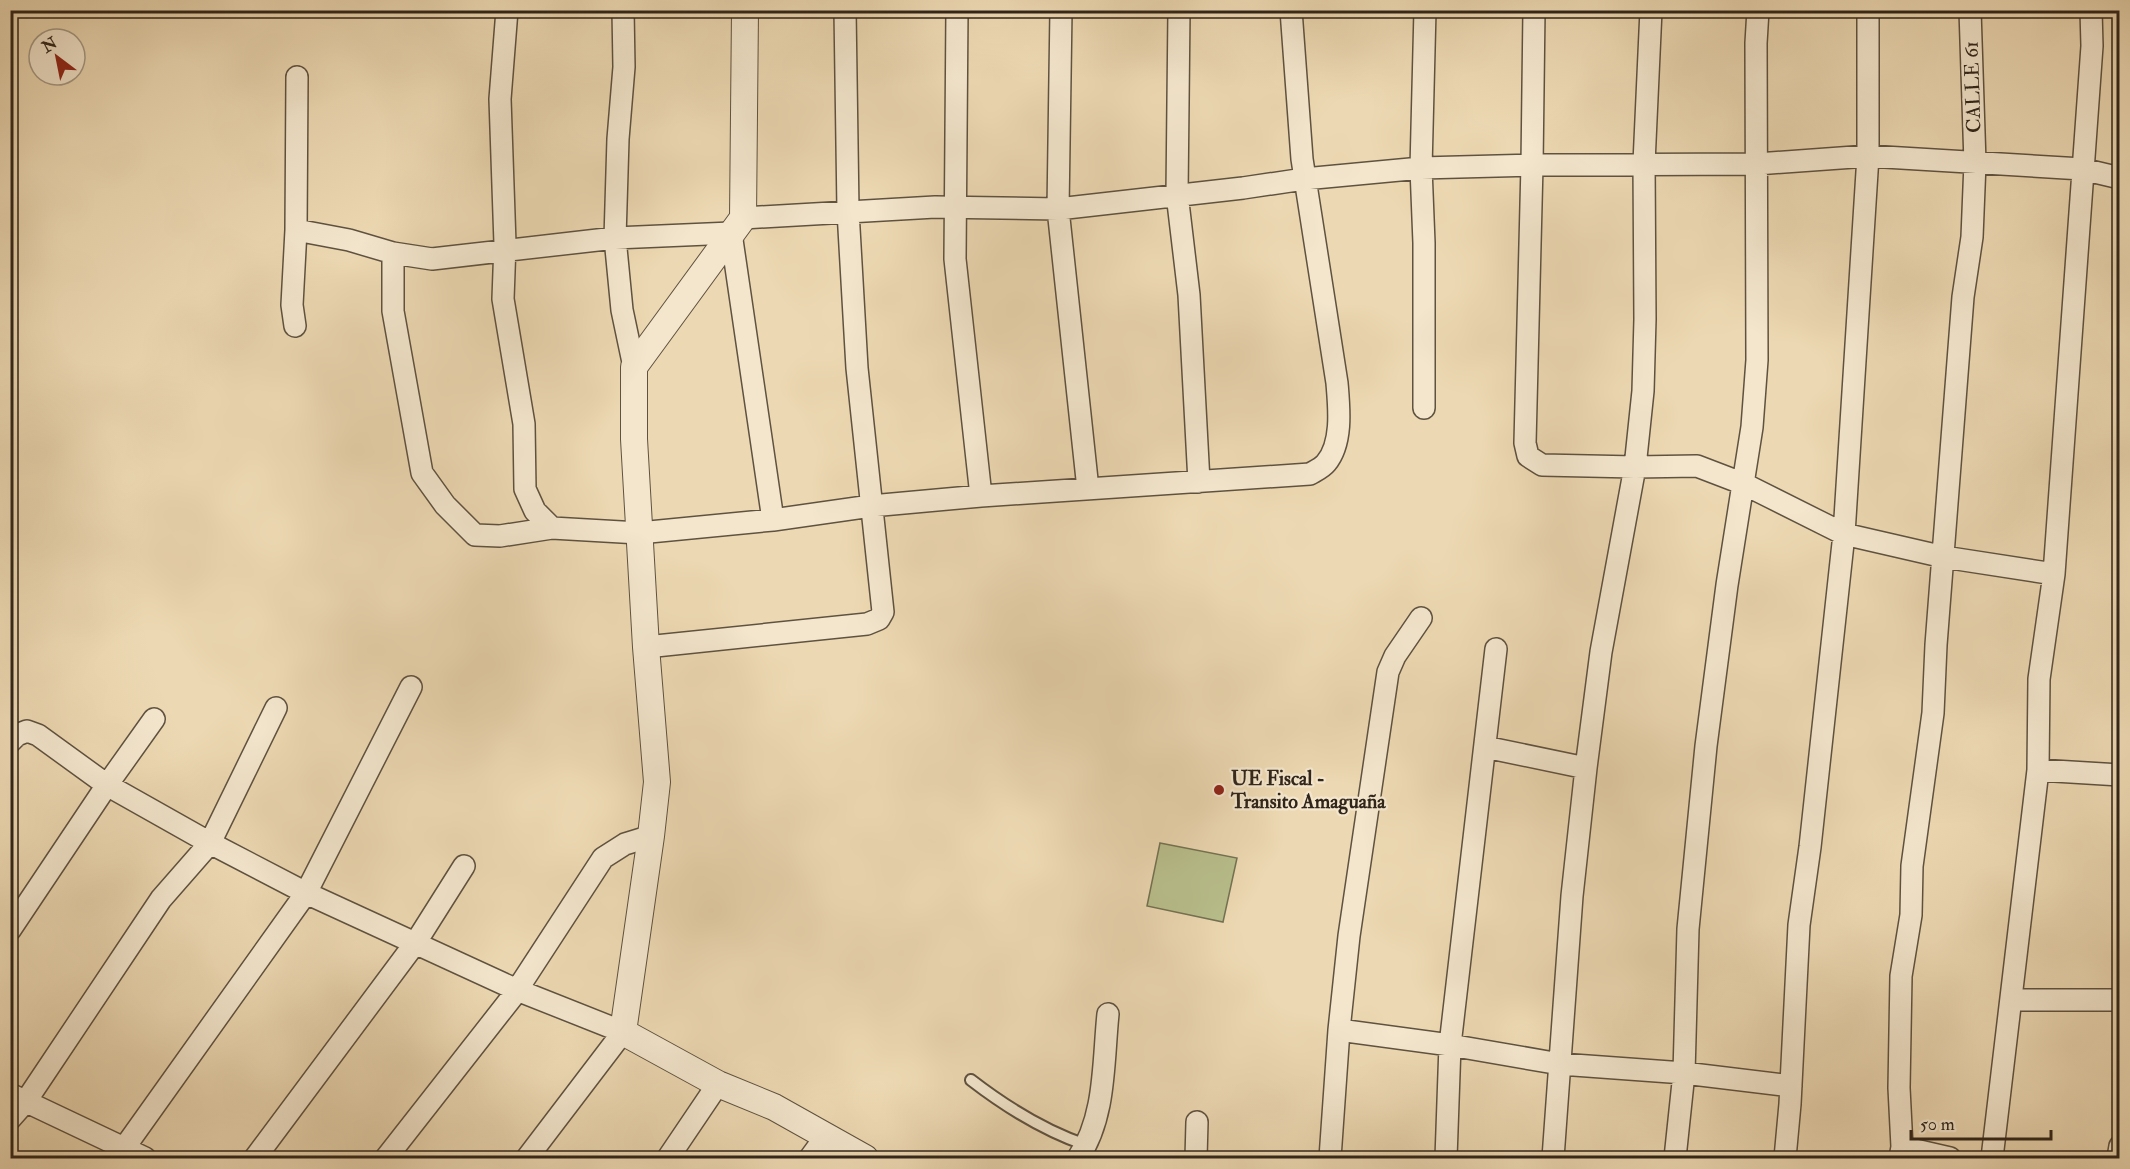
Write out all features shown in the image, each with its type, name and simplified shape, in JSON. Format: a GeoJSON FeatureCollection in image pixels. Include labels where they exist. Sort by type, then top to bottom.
{"type":"FeatureCollection","features":[{"type":"Feature","properties":{"kind":"street"},"geometry":{"type":"LineString","coordinates":[[507,10],[500,99],[505,252],[503,299],[524,424],[525,489],[535,512],[552,528]]}},
{"type":"Feature","properties":{"kind":"street"},"geometry":{"type":"LineString","coordinates":[[527,1158],[623,1032],[657,782],[639,533],[633,367],[622,310],[615,237],[618,139],[624,67],[623,10]]}},
{"type":"Feature","properties":{"kind":"street"},"geometry":{"type":"LineString","coordinates":[[745,10],[737,226],[773,520]]}},
{"type":"Feature","properties":{"kind":"street"},"geometry":{"type":"LineString","coordinates":[[646,647],[867,624],[879,619],[883,612],[857,368],[848,211],[845,10]]}},
{"type":"Feature","properties":{"kind":"street"},"geometry":{"type":"LineString","coordinates":[[957,10],[955,259],[981,496]]}},
{"type":"Feature","properties":{"kind":"street"},"geometry":{"type":"LineString","coordinates":[[1061,10],[1058,209],[1088,489]]}},
{"type":"Feature","properties":{"kind":"street"},"geometry":{"type":"LineString","coordinates":[[1179,10],[1177,194],[1189,295],[1199,482]]}},
{"type":"Feature","properties":{"kind":"street"},"geometry":{"type":"LineString","coordinates":[[393,253],[393,311],[422,473],[445,505],[475,535],[500,536],[552,528],[639,533],[773,520],[871,506],[981,496],[1310,474],[1325,464],[1332,452],[1340,420],[1304,179],[1291,10]]}},
{"type":"Feature","properties":{"kind":"street"},"geometry":{"type":"LineString","coordinates":[[1424,408],[1424,243],[1421,168],[1425,10]]}},
{"type":"Feature","properties":{"kind":"street"},"geometry":{"type":"LineString","coordinates":[[1534,10],[1525,443],[1528,456],[1542,465],[1697,466],[1744,484],[1844,534],[1944,557],[2054,574]]}},
{"type":"Feature","properties":{"kind":"street"},"geometry":{"type":"LineString","coordinates":[[1553,1158],[1572,896],[1586,768],[1601,652],[1635,467],[1643,391],[1644,164],[1651,10]]}},
{"type":"Feature","properties":{"kind":"street"},"geometry":{"type":"LineString","coordinates":[[1675,1158],[1684,1073],[1688,929],[1706,746],[1727,585],[1752,427],[1756,360],[1756,43],[1758,10]]}},
{"type":"Feature","properties":{"kind":"street"},"geometry":{"type":"LineString","coordinates":[[1785,1158],[1799,925],[1844,534],[1868,156],[1868,10]]}},
{"type":"Feature","properties":{"kind":"street","name":"CALLE 61"},"geometry":{"type":"LineString","coordinates":[[1901,1153],[1899,1088],[1901,976],[1911,915],[1912,866],[1933,713],[1936,645],[1963,297],[1972,237],[1975,163],[1970,10]]}},
{"type":"Feature","properties":{"kind":"street"},"geometry":{"type":"LineString","coordinates":[[1992,1158],[2038,770],[2039,679],[2054,574],[2092,46],[2091,10]]}},
{"type":"Feature","properties":{"kind":"street"},"geometry":{"type":"LineString","coordinates":[[295,326],[292,305],[296,230],[297,77]]}},
{"type":"Feature","properties":{"kind":"street"},"geometry":{"type":"LineString","coordinates":[[296,230],[349,240],[393,253],[432,259],[615,237],[737,226],[848,211],[956,207],[1058,209],[1304,179],[1421,168],[1757,164],[1868,156],[2082,170],[2120,178]]}},
{"type":"Feature","properties":{"kind":"street"},"geometry":{"type":"LineString","coordinates":[[633,367],[737,226]]}},
{"type":"Feature","properties":{"kind":"street"},"geometry":{"type":"LineString","coordinates":[[1330,1158],[1339,1030],[1349,936],[1388,672],[1395,656],[1421,618]]}},
{"type":"Feature","properties":{"kind":"street"},"geometry":{"type":"LineString","coordinates":[[1446,1158],[1450,1045],[1496,649]]}},
{"type":"Feature","properties":{"kind":"street"},"geometry":{"type":"LineString","coordinates":[[120,1153],[306,893],[411,687]]}},
{"type":"Feature","properties":{"kind":"street"},"geometry":{"type":"LineString","coordinates":[[10,1119],[18,1097],[161,899],[210,843],[276,708]]}},
{"type":"Feature","properties":{"kind":"street"},"geometry":{"type":"LineString","coordinates":[[10,930],[154,719]]}},
{"type":"Feature","properties":{"kind":"street"},"geometry":{"type":"LineString","coordinates":[[11,742],[17,735],[27,731],[38,735],[107,785],[210,843],[306,893],[517,990],[623,1032],[718,1084],[774,1107],[865,1158]]}},
{"type":"Feature","properties":{"kind":"street"},"geometry":{"type":"LineString","coordinates":[[1485,747],[1586,768]]}},
{"type":"Feature","properties":{"kind":"street"},"geometry":{"type":"LineString","coordinates":[[2038,770],[2120,775]]}},
{"type":"Feature","properties":{"kind":"street"},"geometry":{"type":"LineString","coordinates":[[386,1158],[517,990],[603,858],[625,844],[651,836]]}},
{"type":"Feature","properties":{"kind":"street"},"geometry":{"type":"LineString","coordinates":[[255,1158],[416,942],[464,866]]}},
{"type":"Feature","properties":{"kind":"street"},"geometry":{"type":"LineString","coordinates":[[2011,1000],[2120,1000]]}},
{"type":"Feature","properties":{"kind":"street"},"geometry":{"type":"LineString","coordinates":[[1082,1152],[1100,1102],[1108,1014]]}},
{"type":"Feature","properties":{"kind":"street"},"geometry":{"type":"LineString","coordinates":[[1339,1030],[1450,1045],[1560,1064],[1684,1073],[1791,1086]]}},
{"type":"Feature","properties":{"kind":"street"},"geometry":{"type":"LineString","coordinates":[[668,1158],[718,1084]]}},
{"type":"Feature","properties":{"kind":"street"},"geometry":{"type":"LineString","coordinates":[[18,1097],[120,1153],[145,1158]]}},
{"type":"Feature","properties":{"kind":"street"},"geometry":{"type":"LineString","coordinates":[[1196,1158],[1197,1122]]}},
{"type":"Feature","properties":{"kind":"street"},"geometry":{"type":"LineString","coordinates":[[810,1158],[826,1136]]}},
{"type":"Feature","properties":{"kind":"street"},"geometry":{"type":"LineString","coordinates":[[2118,1158],[2120,1146]]}},
{"type":"Feature","properties":{"kind":"street"},"geometry":{"type":"LineString","coordinates":[[1901,1153],[1950,1158]]}},
{"type":"Feature","properties":{"kind":"lane"},"geometry":{"type":"LineString","coordinates":[[971,1080],[992,1097],[1082,1152]]}},
{"type":"Feature","properties":{"kind":"green space"},"geometry":{"type":"Polygon","coordinates":[[[1160,843],[1237,858],[1223,922],[1147,906],[1160,843]]]}},
{"type":"Feature","properties":{"kind":"place","name":"UE Fiscal - Transito Amaguaña"},"geometry":{"type":"Point","coordinates":[1219,790]}}]}
